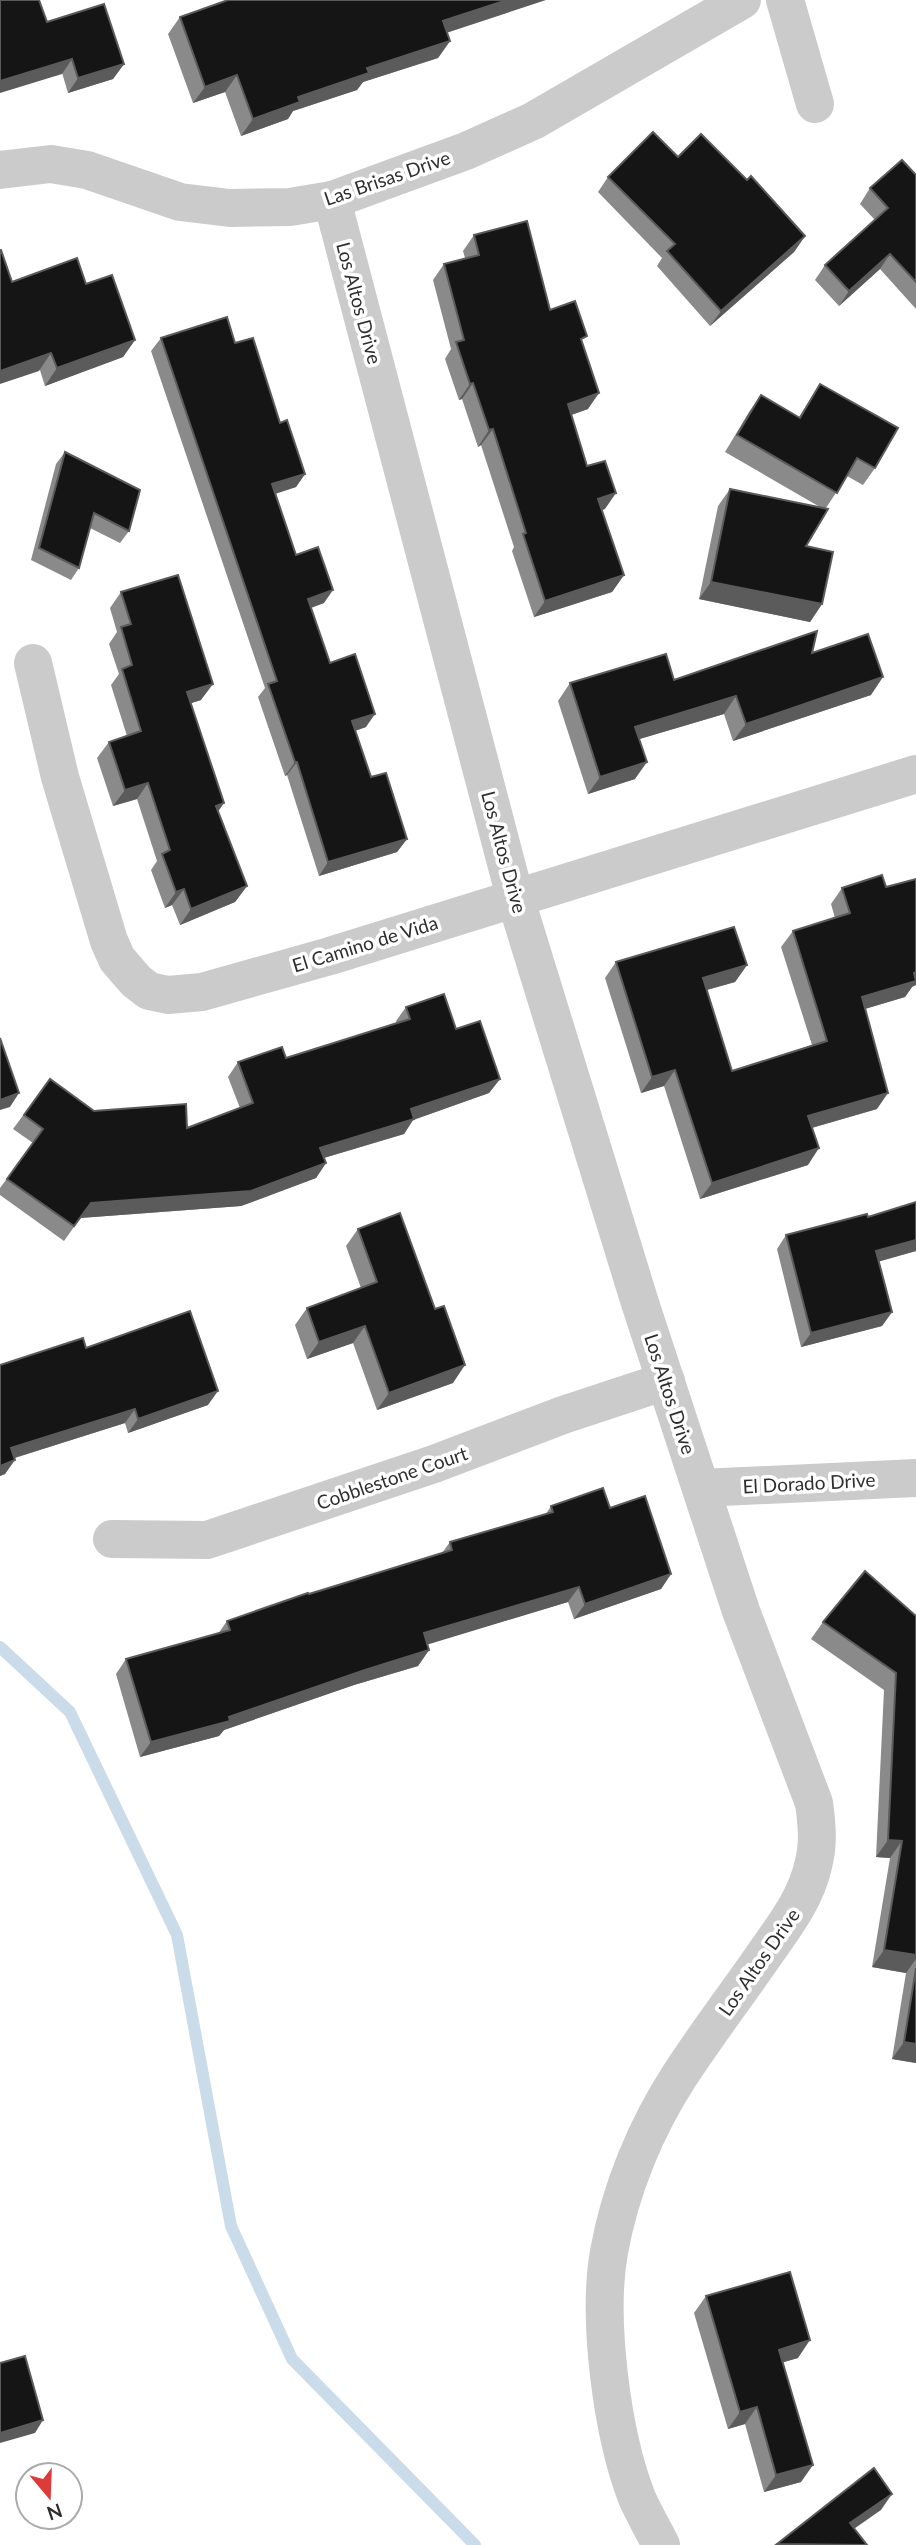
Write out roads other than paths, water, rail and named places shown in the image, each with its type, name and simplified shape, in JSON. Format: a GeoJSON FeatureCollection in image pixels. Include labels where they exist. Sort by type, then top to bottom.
{"type":"FeatureCollection","features":[{"type":"Feature","properties":{"kind":"street","name":"Las Brisas Drive"},"geometry":{"type":"LineString","coordinates":[[0,170],[51,164],[87,170],[180,202],[230,208],[290,207],[332,200],[466,151],[533,121],[742,0]]}},
{"type":"Feature","properties":{"kind":"street"},"geometry":{"type":"LineString","coordinates":[[785,0],[815,104]]}},
{"type":"Feature","properties":{"kind":"street","name":"Los Altos Drive"},"geometry":{"type":"LineString","coordinates":[[332,200],[515,898],[741,1611],[814,1803],[817,1844],[813,1868],[798,1907],[678,2077],[639,2151],[609,2253],[605,2298],[609,2378],[620,2441],[637,2498],[661,2545]]}},
{"type":"Feature","properties":{"kind":"street","name":"El Camino de Vida"},"geometry":{"type":"LineString","coordinates":[[33,663],[60,778],[109,941],[117,959],[136,981],[149,991],[168,995],[202,992],[330,956],[916,774]]}},
{"type":"Feature","properties":{"kind":"street","name":"Cobblestone Court"},"geometry":{"type":"LineString","coordinates":[[113,1539],[207,1540],[434,1464],[564,1415],[666,1381]]}},
{"type":"Feature","properties":{"kind":"street","name":"El Dorado Drive"},"geometry":{"type":"LineString","coordinates":[[701,1489],[916,1478]]}},
{"type":"Feature","properties":{"kind":"waterway"},"geometry":{"type":"LineString","coordinates":[[0,1647],[70,1712],[177,1935],[231,2226],[292,2359],[475,2545]]}}]}
